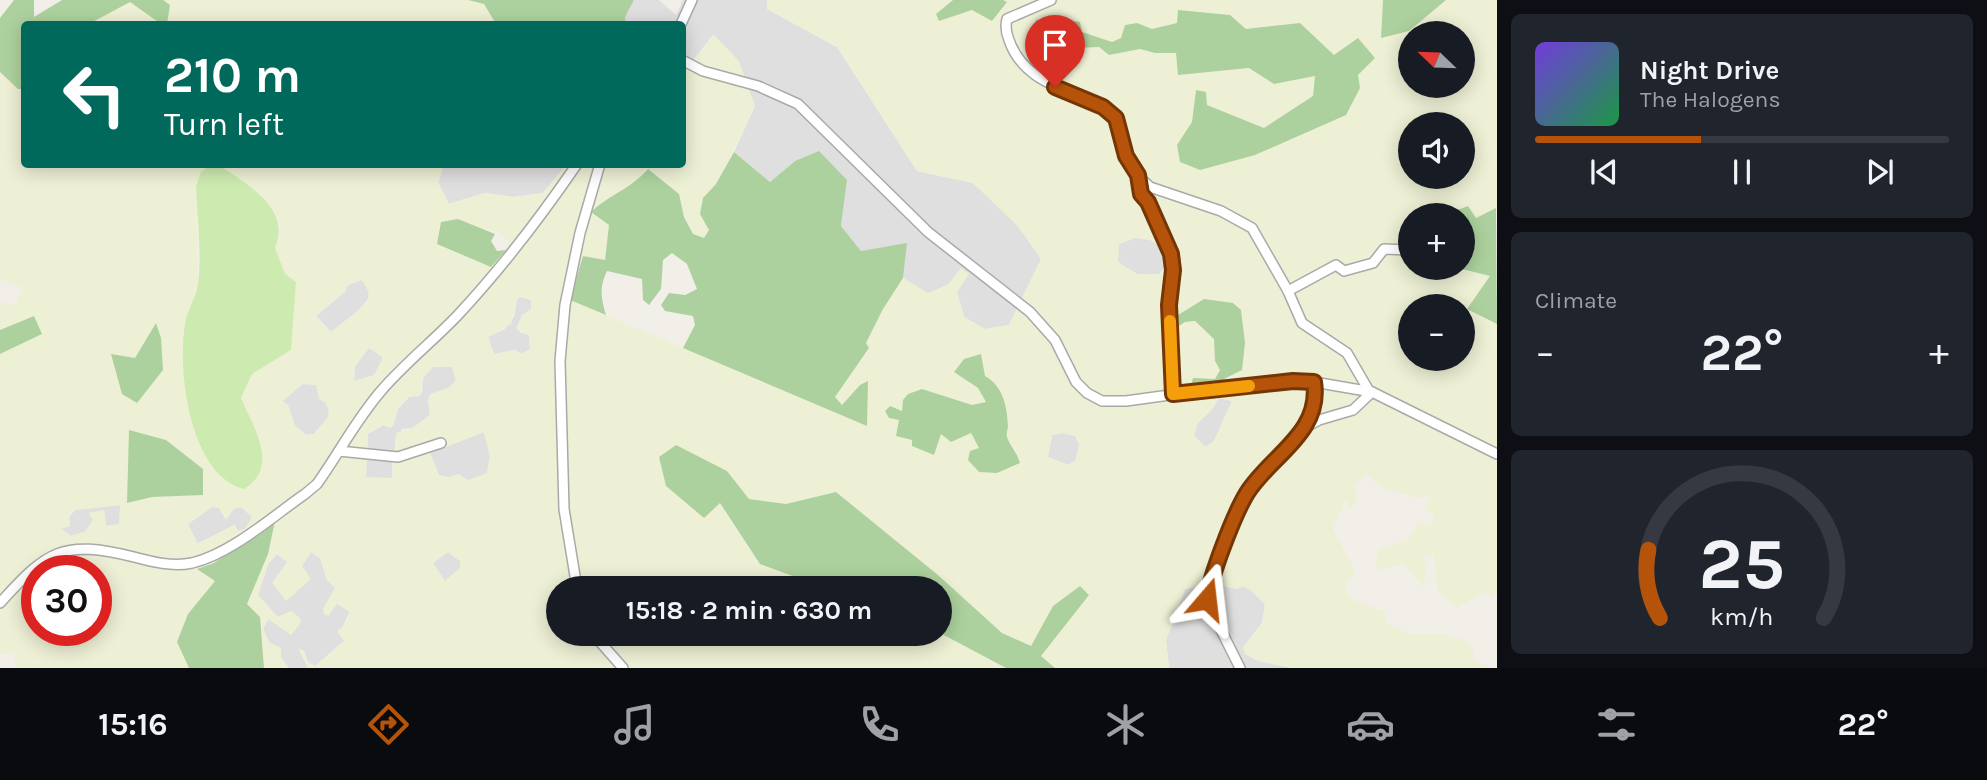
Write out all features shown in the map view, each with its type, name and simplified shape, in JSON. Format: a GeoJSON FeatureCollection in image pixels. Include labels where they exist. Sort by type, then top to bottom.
{"type":"FeatureCollection","features":[{"type":"Feature","properties":{"kind":"street"},"geometry":{"type":"LineString","coordinates":[[682,21],[692,0]]}},
{"type":"Feature","properties":{"kind":"street"},"geometry":{"type":"LineString","coordinates":[[1051,0],[1007,19],[1006,29],[1012,49],[1030,71],[1055,87],[1111,113],[1119,127],[1126,156],[1138,175],[1158,191],[1220,211],[1252,228],[1288,291],[1302,323],[1347,353],[1371,392]]}},
{"type":"Feature","properties":{"kind":"street"},"geometry":{"type":"LineString","coordinates":[[686,62],[703,71],[758,86],[798,104],[928,232],[1030,312],[1055,340],[1076,382],[1087,393],[1110,402],[1293,381],[1314,382],[1371,392],[1497,454]]}},
{"type":"Feature","properties":{"kind":"street"},"geometry":{"type":"LineString","coordinates":[[0,603],[36,565],[64,551],[74,549],[105,552],[165,564],[182,564],[206,558],[227,548],[305,494],[317,484],[380,392],[418,351],[461,312],[523,240],[574,168]]}},
{"type":"Feature","properties":{"kind":"street"},"geometry":{"type":"LineString","coordinates":[[575,576],[564,509],[560,362],[565,305],[580,233],[599,168]]}},
{"type":"Feature","properties":{"kind":"street"},"geometry":{"type":"LineString","coordinates":[[1138,175],[1141,194],[1148,202],[1171,254],[1173,270],[1169,305],[1173,394]]}},
{"type":"Feature","properties":{"kind":"street"},"geometry":{"type":"LineString","coordinates":[[1288,291],[1336,265],[1344,271],[1373,263],[1384,249],[1398,250]]}},
{"type":"Feature","properties":{"kind":"street"},"geometry":{"type":"LineString","coordinates":[[1306,428],[1314,402],[1314,382]]}},
{"type":"Feature","properties":{"kind":"street"},"geometry":{"type":"LineString","coordinates":[[1240,668],[1209,606],[1208,591],[1245,495],[1306,428],[1325,417],[1347,413],[1371,392]]}},
{"type":"Feature","properties":{"kind":"street"},"geometry":{"type":"LineString","coordinates":[[339,451],[398,457],[441,443]]}},
{"type":"Feature","properties":{"kind":"street"},"geometry":{"type":"LineString","coordinates":[[604,646],[623,668]]}},
{"type":"Feature","properties":{"kind":"shaded area"},"geometry":{"type":"Polygon","coordinates":[[[634,0],[659,0],[676,15],[683,0],[767,0],[767,9],[837,47],[917,171],[973,183],[1018,226],[1041,259],[1009,325],[985,329],[964,317],[957,292],[961,268],[949,284],[928,294],[903,278],[906,244],[861,251],[841,226],[847,180],[795,161],[770,182],[734,152],[755,106],[713,35],[686,69],[686,21],[626,21],[634,0]]]}},
{"type":"Feature","properties":{"kind":"shaded area"},"geometry":{"type":"Polygon","coordinates":[[[443,168],[564,168],[543,193],[513,197],[485,193],[448,204],[438,182],[443,168]]]}},
{"type":"Feature","properties":{"kind":"shaded area"},"geometry":{"type":"Polygon","coordinates":[[[1135,237],[1150,240],[1163,247],[1165,267],[1159,274],[1137,274],[1117,262],[1119,244],[1135,237]]]}},
{"type":"Feature","properties":{"kind":"shaded area"},"geometry":{"type":"Polygon","coordinates":[[[362,280],[369,292],[368,299],[359,310],[331,332],[316,316],[345,292],[348,285],[362,280]]]}},
{"type":"Feature","properties":{"kind":"shaded area"},"geometry":{"type":"Polygon","coordinates":[[[521,297],[531,300],[531,309],[522,315],[519,332],[529,335],[530,349],[521,354],[515,350],[494,354],[488,337],[505,329],[514,317],[517,299],[521,297]]]}},
{"type":"Feature","properties":{"kind":"shaded area"},"geometry":{"type":"Polygon","coordinates":[[[370,347],[384,357],[374,375],[354,381],[355,366],[370,347]]]}},
{"type":"Feature","properties":{"kind":"shaded area"},"geometry":{"type":"Polygon","coordinates":[[[433,367],[452,367],[456,381],[430,415],[413,428],[402,429],[392,464],[393,478],[366,478],[368,434],[384,425],[409,397],[422,393],[423,378],[433,367]]]}},
{"type":"Feature","properties":{"kind":"shaded area"},"geometry":{"type":"Polygon","coordinates":[[[303,384],[317,385],[329,410],[328,417],[314,434],[306,435],[295,426],[288,405],[282,401],[303,384]]]}},
{"type":"Feature","properties":{"kind":"shaded area"},"geometry":{"type":"Polygon","coordinates":[[[1218,398],[1232,401],[1214,441],[1206,447],[1194,436],[1197,423],[1212,409],[1218,398]]]}},
{"type":"Feature","properties":{"kind":"shaded area"},"geometry":{"type":"Polygon","coordinates":[[[484,432],[490,456],[487,474],[468,481],[439,475],[430,453],[484,432]]]}},
{"type":"Feature","properties":{"kind":"shaded area"},"geometry":{"type":"Polygon","coordinates":[[[1063,433],[1075,436],[1080,444],[1075,461],[1068,465],[1048,457],[1052,435],[1063,433]]]}},
{"type":"Feature","properties":{"kind":"shaded area"},"geometry":{"type":"Polygon","coordinates":[[[120,505],[120,524],[106,526],[104,511],[93,520],[85,532],[71,536],[60,528],[75,510],[120,505]]]}},
{"type":"Feature","properties":{"kind":"shaded area"},"geometry":{"type":"Polygon","coordinates":[[[212,507],[241,507],[252,517],[245,529],[238,531],[234,525],[197,544],[188,524],[212,507]]]}},
{"type":"Feature","properties":{"kind":"shaded area"},"geometry":{"type":"Polygon","coordinates":[[[311,552],[320,558],[327,580],[336,588],[323,609],[337,604],[350,611],[341,630],[344,641],[315,666],[308,662],[304,652],[299,649],[308,668],[289,668],[269,642],[263,629],[268,619],[278,617],[258,595],[268,564],[277,554],[287,562],[302,566],[311,552]]]}},
{"type":"Feature","properties":{"kind":"shaded area"},"geometry":{"type":"Polygon","coordinates":[[[448,552],[460,561],[460,568],[445,581],[433,563],[448,552]]]}},
{"type":"Feature","properties":{"kind":"shaded area"},"geometry":{"type":"Polygon","coordinates":[[[1213,584],[1237,589],[1242,586],[1251,590],[1265,604],[1262,623],[1243,647],[1258,661],[1293,668],[1169,668],[1166,640],[1185,589],[1213,584]]]}},
{"type":"Feature","properties":{"kind":"green space"},"geometry":{"type":"Polygon","coordinates":[[[14,0],[34,0],[34,17],[62,0],[163,0],[170,5],[167,21],[157,21],[130,2],[95,21],[21,21],[21,89],[0,72],[0,18],[14,0]]]}},
{"type":"Feature","properties":{"kind":"green space"},"geometry":{"type":"Polygon","coordinates":[[[163,0],[468,0],[484,4],[494,21],[167,21],[170,5],[163,0]]]}},
{"type":"Feature","properties":{"kind":"green space"},"geometry":{"type":"Polygon","coordinates":[[[468,0],[634,0],[626,21],[494,21],[484,4],[468,0]]]}},
{"type":"Feature","properties":{"kind":"green space"},"geometry":{"type":"Polygon","coordinates":[[[767,0],[953,0],[937,14],[940,21],[1007,2],[1003,0],[1383,0],[1381,38],[1398,34],[1398,98],[1475,98],[1475,21],[1421,21],[1446,0],[1497,0],[1497,214],[1496,209],[1476,218],[1475,203],[1398,203],[1398,280],[1475,280],[1475,272],[1490,276],[1475,298],[1475,294],[1398,294],[1398,371],[1475,371],[1475,313],[1497,324],[1497,592],[1491,598],[1486,592],[1457,608],[1437,590],[1434,554],[1424,557],[1426,575],[1423,587],[1404,565],[1375,570],[1378,550],[1409,539],[1419,522],[1431,526],[1435,517],[1424,507],[1431,500],[1426,495],[1420,499],[1381,487],[1366,474],[1354,486],[1358,498],[1351,509],[1345,500],[1333,529],[1356,572],[1345,584],[1349,598],[1385,612],[1387,624],[1409,634],[1445,634],[1471,643],[1475,661],[1490,668],[1293,668],[1258,661],[1245,654],[1243,647],[1262,624],[1265,604],[1251,590],[1242,586],[1237,589],[1213,584],[1185,589],[1166,640],[1169,668],[1055,668],[1040,656],[1089,595],[1053,606],[1031,646],[1002,633],[952,588],[952,576],[939,576],[836,492],[786,504],[749,499],[726,471],[720,502],[760,564],[792,576],[546,576],[546,646],[952,646],[952,639],[1006,668],[308,668],[298,648],[304,651],[308,662],[315,666],[344,641],[337,631],[345,625],[350,612],[337,604],[328,616],[324,614],[323,609],[335,588],[327,580],[320,558],[311,552],[302,566],[311,579],[286,601],[272,583],[287,562],[277,554],[268,564],[258,595],[277,617],[291,611],[300,618],[301,623],[291,635],[268,619],[263,629],[269,642],[281,648],[281,658],[289,668],[264,668],[260,617],[247,604],[268,554],[274,522],[214,563],[197,568],[215,581],[188,614],[177,641],[189,668],[16,668],[14,653],[0,655],[0,354],[42,334],[34,316],[0,330],[0,302],[15,305],[23,288],[0,279],[0,72],[21,89],[21,168],[207,168],[201,172],[196,187],[198,284],[185,325],[259,440],[241,399],[252,374],[291,350],[285,274],[275,248],[281,234],[279,219],[263,196],[223,168],[443,168],[438,182],[449,204],[485,193],[513,197],[543,193],[564,168],[686,168],[686,69],[714,35],[739,61],[755,106],[720,178],[703,198],[709,230],[704,238],[693,235],[681,207],[648,169],[637,182],[591,211],[609,225],[605,261],[582,257],[570,300],[866,425],[868,382],[860,385],[842,405],[834,397],[869,349],[866,344],[883,309],[903,278],[928,293],[949,284],[961,268],[969,274],[957,292],[964,317],[985,329],[1009,325],[1041,259],[1018,226],[973,183],[917,171],[837,47],[767,9],[767,0]],[[1179,10],[1177,23],[1152,29],[1137,23],[1121,38],[1112,42],[1063,27],[1049,28],[1037,19],[1037,50],[1078,46],[1092,49],[1099,47],[1109,55],[1140,48],[1155,53],[1177,53],[1179,75],[1249,68],[1274,84],[1315,76],[1314,96],[1264,128],[1207,105],[1177,145],[1346,115],[1334,55],[1300,23],[1246,29],[1230,15],[1179,10]],[[485,228],[491,267],[506,250],[509,241],[499,233],[485,228]],[[1135,238],[1119,244],[1118,262],[1137,274],[1159,274],[1165,267],[1163,247],[1150,240],[1135,238]],[[362,280],[348,285],[345,291],[316,316],[331,332],[359,310],[368,299],[369,292],[362,280]],[[521,297],[517,299],[511,324],[488,337],[494,354],[515,350],[521,354],[530,349],[529,335],[516,329],[522,315],[531,309],[531,300],[521,297]],[[1204,299],[1177,328],[1185,322],[1195,321],[1214,339],[1215,361],[1220,370],[1215,379],[1201,377],[1221,380],[1232,377],[1215,301],[1204,299]],[[156,324],[135,359],[112,355],[122,394],[156,324]],[[369,348],[355,366],[354,381],[374,375],[383,358],[369,348]],[[433,367],[423,378],[420,396],[409,397],[400,404],[393,426],[390,428],[383,425],[368,434],[366,477],[392,478],[396,433],[413,428],[430,415],[430,394],[448,388],[456,381],[452,367],[433,367]],[[985,376],[968,383],[978,388],[987,402],[972,405],[922,389],[909,394],[902,406],[897,436],[912,440],[934,454],[941,434],[951,442],[971,432],[980,445],[970,451],[997,473],[1007,467],[1017,452],[1007,438],[1008,426],[993,381],[985,376]],[[302,384],[282,402],[288,405],[295,426],[306,435],[314,434],[328,417],[329,410],[326,403],[319,399],[316,385],[302,384]],[[1219,398],[1212,410],[1198,423],[1194,436],[1206,447],[1214,441],[1232,401],[1219,398]],[[484,432],[430,453],[439,475],[446,478],[458,474],[468,480],[487,473],[490,456],[484,432]],[[1063,433],[1052,435],[1048,457],[1067,465],[1076,461],[1079,444],[1075,436],[1063,433]],[[166,440],[127,502],[152,497],[203,495],[203,469],[166,440]],[[120,505],[75,510],[69,514],[70,526],[61,529],[71,536],[85,532],[93,520],[89,513],[104,510],[106,526],[119,524],[120,505]],[[212,507],[188,524],[198,544],[235,525],[238,531],[245,529],[252,517],[241,507],[234,509],[226,520],[219,508],[212,507]],[[448,552],[433,563],[445,581],[460,568],[460,561],[448,552]]]}},
{"type":"Feature","properties":{"kind":"green space"},"geometry":{"type":"Polygon","coordinates":[[[953,0],[1007,2],[992,21],[972,10],[939,21],[936,14],[953,0]]]}},
{"type":"Feature","properties":{"kind":"green space"},"geometry":{"type":"Polygon","coordinates":[[[1383,0],[1446,0],[1421,21],[1398,21],[1398,34],[1381,38],[1383,0]]]}},
{"type":"Feature","properties":{"kind":"green space"},"geometry":{"type":"Polygon","coordinates":[[[130,2],[157,21],[95,21],[130,2]]]}},
{"type":"Feature","properties":{"kind":"green space"},"geometry":{"type":"Polygon","coordinates":[[[1178,10],[1230,15],[1246,29],[1300,23],[1334,55],[1358,38],[1375,58],[1358,75],[1360,88],[1346,115],[1255,155],[1200,170],[1180,162],[1177,145],[1192,122],[1196,90],[1206,92],[1207,105],[1264,128],[1313,96],[1315,76],[1274,84],[1249,68],[1178,75],[1176,53],[1155,53],[1140,49],[1109,55],[1099,47],[1037,50],[1028,33],[1037,19],[1049,28],[1063,27],[1068,20],[1080,22],[1082,32],[1112,42],[1121,38],[1125,25],[1137,23],[1152,29],[1177,23],[1178,10]]]}},
{"type":"Feature","properties":{"kind":"green space"},"geometry":{"type":"Polygon","coordinates":[[[819,151],[847,180],[841,226],[861,251],[907,243],[903,278],[866,343],[869,348],[835,397],[842,405],[860,385],[868,381],[867,426],[683,348],[695,325],[693,316],[665,311],[661,305],[669,293],[685,295],[697,289],[687,264],[672,253],[663,260],[661,289],[649,305],[643,300],[642,279],[607,271],[602,293],[606,315],[570,300],[583,256],[605,260],[609,225],[591,212],[648,169],[679,194],[684,217],[693,234],[704,238],[709,230],[700,214],[703,198],[716,184],[734,152],[770,182],[795,161],[819,151]]]}},
{"type":"Feature","properties":{"kind":"green space"},"geometry":{"type":"Polygon","coordinates":[[[207,168],[223,168],[264,199],[277,221],[279,233],[275,248],[285,274],[296,282],[291,350],[252,374],[241,398],[257,435],[262,459],[261,470],[255,480],[244,489],[226,480],[211,464],[199,443],[186,394],[183,344],[185,324],[197,289],[199,273],[196,187],[201,172],[207,168]]]}},
{"type":"Feature","properties":{"kind":"green space"},"geometry":{"type":"Polygon","coordinates":[[[1496,208],[1497,324],[1475,313],[1475,298],[1490,276],[1475,272],[1475,216],[1496,208]]]}},
{"type":"Feature","properties":{"kind":"green space"},"geometry":{"type":"Polygon","coordinates":[[[458,219],[495,234],[491,241],[497,251],[506,250],[491,267],[437,244],[441,222],[458,219]]]}},
{"type":"Feature","properties":{"kind":"green space"},"geometry":{"type":"Polygon","coordinates":[[[1204,299],[1233,303],[1241,310],[1245,343],[1242,370],[1224,379],[1230,383],[1191,385],[1193,378],[1215,379],[1220,370],[1215,361],[1214,339],[1195,321],[1185,322],[1176,328],[1178,315],[1204,299]]]}},
{"type":"Feature","properties":{"kind":"green space"},"geometry":{"type":"Polygon","coordinates":[[[34,316],[42,334],[0,354],[0,330],[34,316]]]}},
{"type":"Feature","properties":{"kind":"green space"},"geometry":{"type":"Polygon","coordinates":[[[156,323],[161,338],[163,370],[137,403],[122,394],[111,354],[135,358],[156,323]]]}},
{"type":"Feature","properties":{"kind":"green space"},"geometry":{"type":"Polygon","coordinates":[[[981,354],[985,376],[996,385],[1003,397],[1007,437],[1020,463],[997,473],[979,472],[968,460],[970,451],[979,448],[971,433],[951,442],[941,434],[934,455],[912,446],[912,440],[896,436],[899,420],[889,418],[885,411],[890,406],[902,411],[903,400],[908,394],[922,389],[972,405],[986,402],[978,388],[954,372],[964,359],[981,354]]]}},
{"type":"Feature","properties":{"kind":"green space"},"geometry":{"type":"Polygon","coordinates":[[[129,430],[166,440],[203,469],[203,495],[152,497],[127,503],[129,430]]]}},
{"type":"Feature","properties":{"kind":"green space"},"geometry":{"type":"Polygon","coordinates":[[[676,445],[727,471],[749,499],[786,504],[836,492],[939,576],[792,576],[760,564],[720,503],[704,518],[666,486],[659,457],[676,445]]]}},
{"type":"Feature","properties":{"kind":"green space"},"geometry":{"type":"Polygon","coordinates":[[[275,521],[268,554],[247,604],[260,617],[264,668],[189,668],[177,642],[188,614],[215,581],[197,569],[214,563],[275,521]]]}},
{"type":"Feature","properties":{"kind":"green space"},"geometry":{"type":"Polygon","coordinates":[[[1080,586],[1089,595],[1041,656],[1055,668],[1006,668],[952,639],[952,588],[1002,633],[1031,646],[1053,606],[1080,586]]]}},
{"type":"Feature","properties":{"kind":"slow traffic"},"geometry":{"type":"LineString","coordinates":[[1170,321],[1173,394],[1249,386]]}},
{"type":"Feature","properties":{"kind":"route"},"geometry":{"type":"LineString","coordinates":[[1055,87],[1103,107],[1116,118],[1126,156],[1138,175],[1141,194],[1153,212],[1171,254],[1173,270],[1169,305],[1173,394],[1293,381],[1314,382],[1314,402],[1306,428],[1245,495],[1207,599]]}}]}
